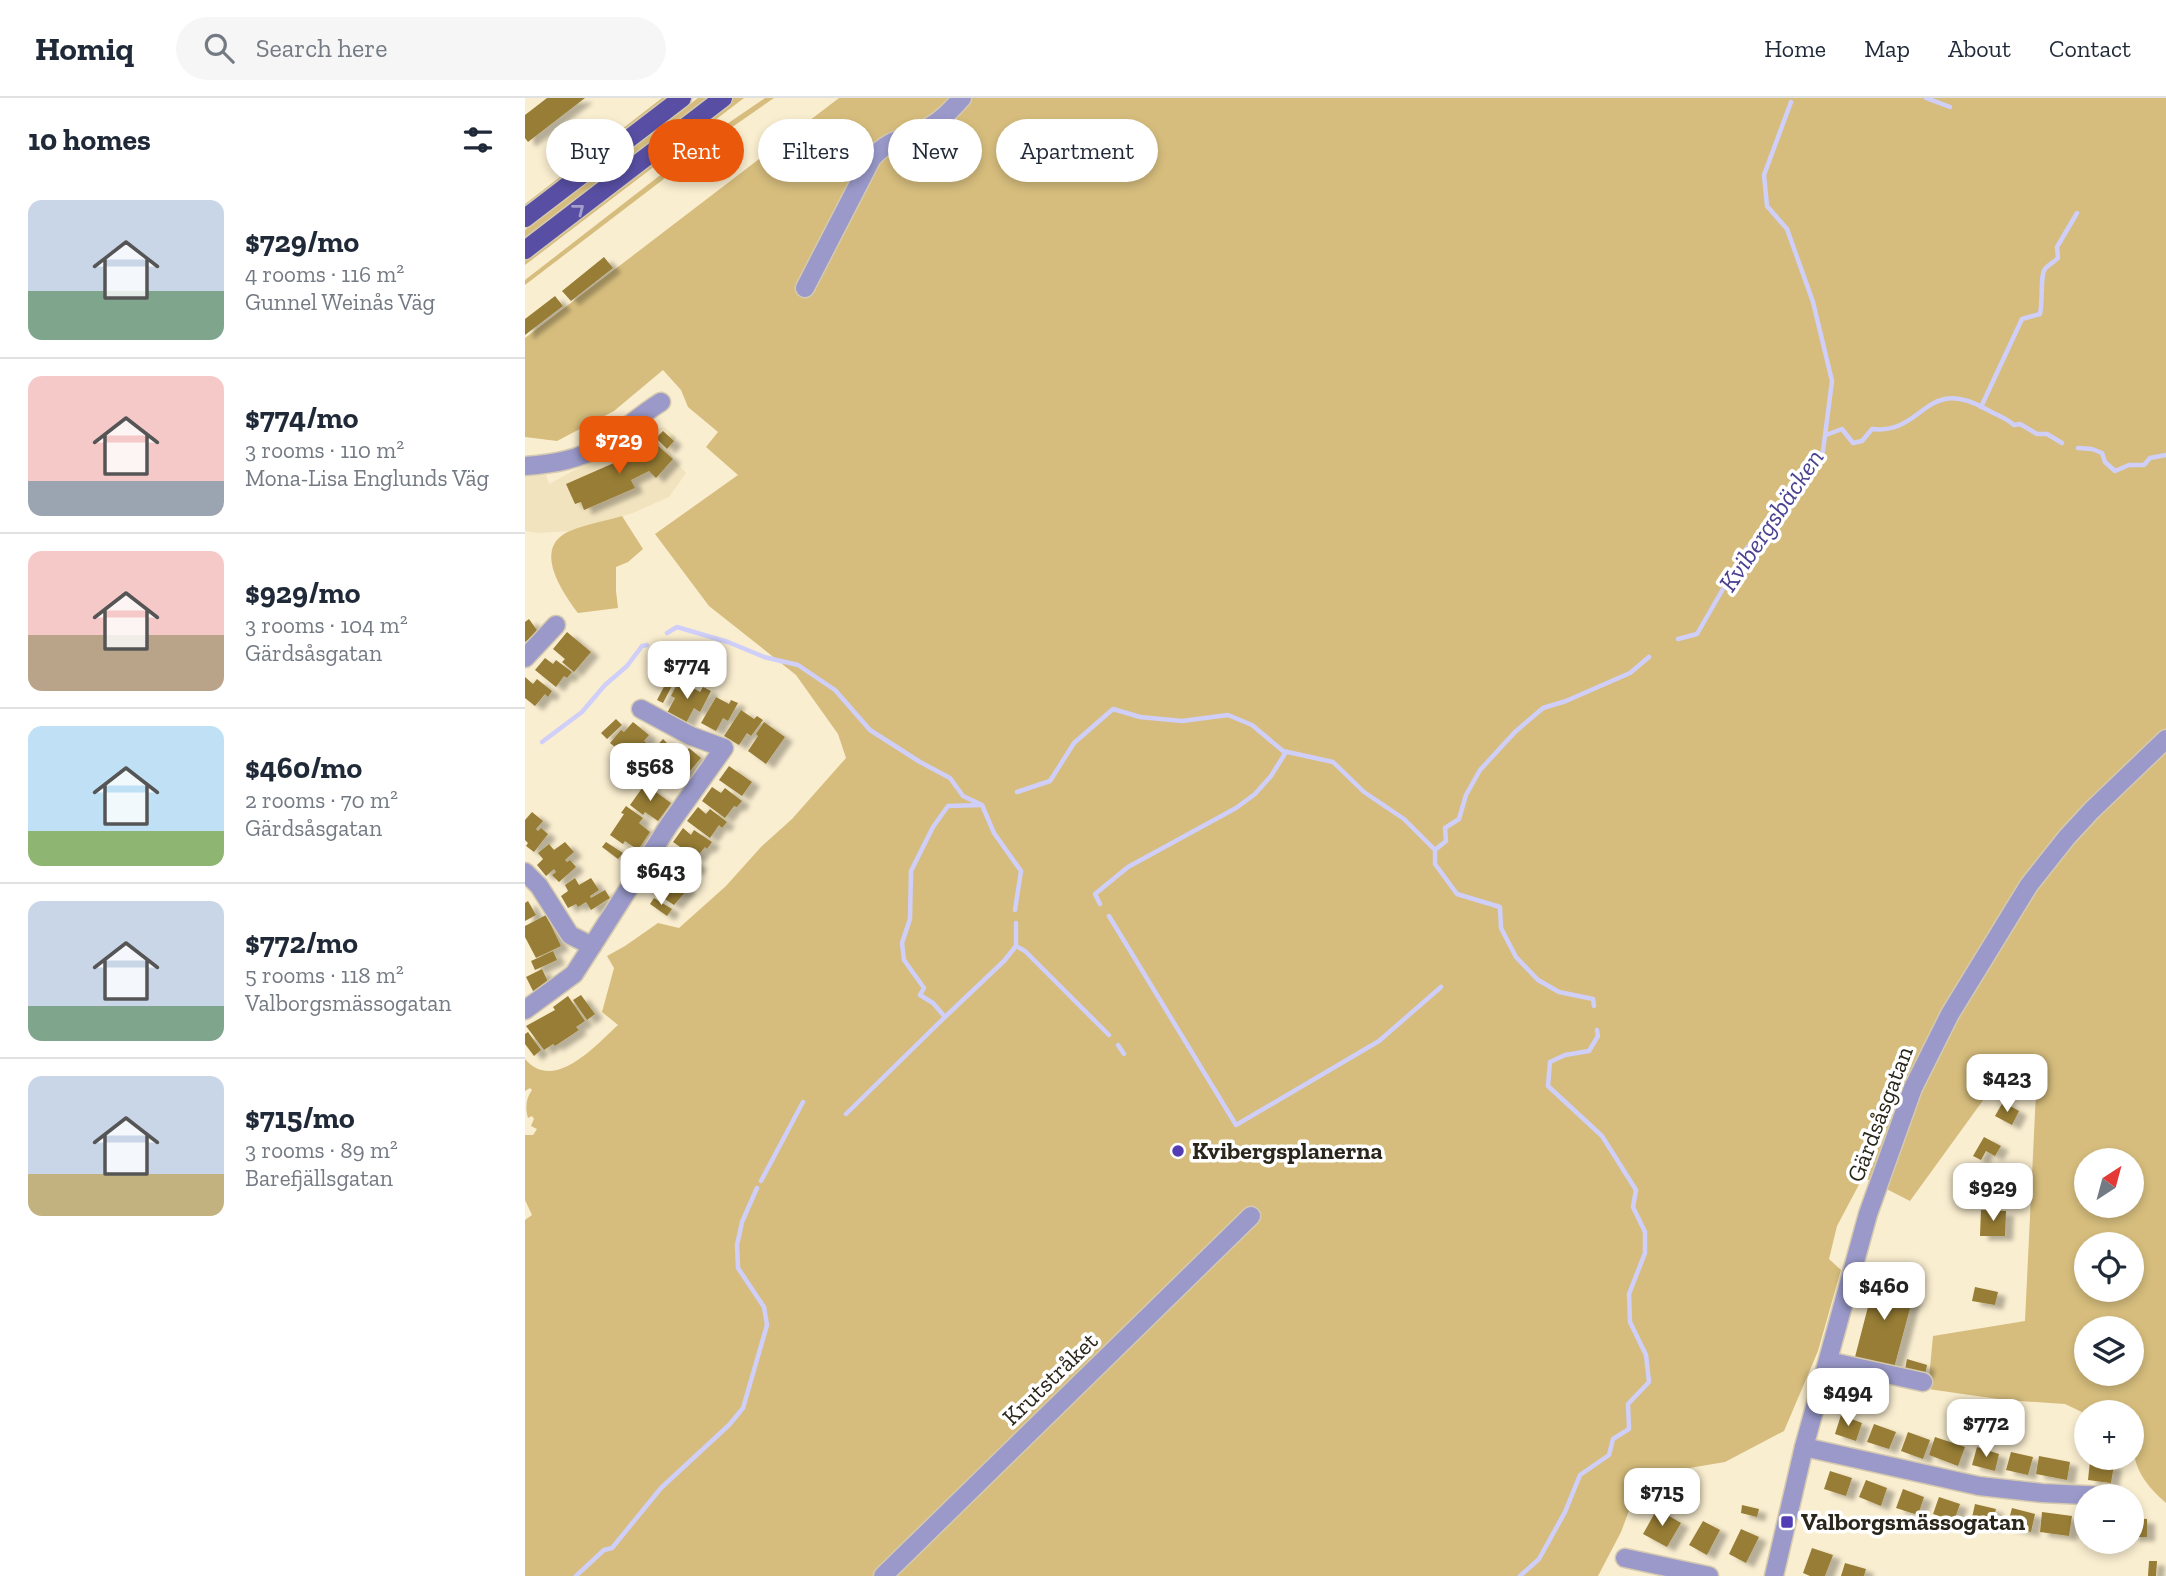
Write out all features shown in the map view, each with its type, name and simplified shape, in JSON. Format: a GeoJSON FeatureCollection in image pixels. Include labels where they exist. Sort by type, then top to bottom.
{"type":"FeatureCollection","features":[{"type":"Feature","properties":{"kind":"main road"},"geometry":{"type":"LineString","coordinates":[[525,218],[682,98]]}},
{"type":"Feature","properties":{"kind":"main road"},"geometry":{"type":"LineString","coordinates":[[525,250],[723,98]]}},
{"type":"Feature","properties":{"kind":"street"},"geometry":{"type":"LineString","coordinates":[[805,288],[872,158],[882,146],[930,127],[962,98]]}},
{"type":"Feature","properties":{"kind":"street"},"geometry":{"type":"LineString","coordinates":[[525,466],[554,463],[580,456],[602,445],[638,416],[661,402]]}},
{"type":"Feature","properties":{"kind":"street"},"geometry":{"type":"LineString","coordinates":[[525,658],[556,625]]}},
{"type":"Feature","properties":{"kind":"street"},"geometry":{"type":"LineString","coordinates":[[525,1010],[574,974],[669,825],[724,748],[691,736],[641,709]]}},
{"type":"Feature","properties":{"kind":"street","name":"Gärdsåsgatan"},"geometry":{"type":"LineString","coordinates":[[1774,1576],[1804,1447],[1876,1191],[1913,1088],[1949,1014],[2029,885],[2092,810],[2166,739]]}},
{"type":"Feature","properties":{"kind":"street"},"geometry":{"type":"LineString","coordinates":[[525,872],[539,886],[570,935],[592,946]]}},
{"type":"Feature","properties":{"kind":"street","name":"Krutstråket"},"geometry":{"type":"LineString","coordinates":[[883,1576],[1251,1216]]}},
{"type":"Feature","properties":{"kind":"street"},"geometry":{"type":"LineString","coordinates":[[1828,1361],[1923,1382]]}},
{"type":"Feature","properties":{"kind":"street"},"geometry":{"type":"LineString","coordinates":[[1804,1447],[1979,1486],[2074,1494]]}},
{"type":"Feature","properties":{"kind":"street"},"geometry":{"type":"LineString","coordinates":[[1625,1558],[1709,1576]]}},
{"type":"Feature","properties":{"kind":"shaded area"},"geometry":{"type":"Polygon","coordinates":[[[662,98],[669,98],[634,125],[634,120],[662,98]]]}},
{"type":"Feature","properties":{"kind":"shaded area"},"geometry":{"type":"Polygon","coordinates":[[[698,98],[708,98],[681,119],[670,119],[698,98]]]}},
{"type":"Feature","properties":{"kind":"shaded area"},"geometry":{"type":"Polygon","coordinates":[[[733,98],[744,98],[716,119],[706,119],[733,98]]]}},
{"type":"Feature","properties":{"kind":"shaded area"},"geometry":{"type":"Polygon","coordinates":[[[765,98],[774,98],[744,119],[734,119],[765,98]]]}},
{"type":"Feature","properties":{"kind":"shaded area"},"geometry":{"type":"Polygon","coordinates":[[[839,98],[2166,98],[2166,1503],[2139,1470],[2144,1470],[2144,1400],[2074,1400],[2074,1408],[2065,1404],[2005,1400],[1928,1389],[1933,1336],[2025,1321],[2036,1092],[1997,1081],[1910,1201],[1863,1177],[1837,1226],[1829,1259],[1841,1270],[1818,1351],[1784,1431],[1725,1462],[1642,1476],[1621,1532],[1598,1576],[525,1576],[525,1220],[532,1215],[525,1200],[525,1135],[533,1135],[537,1129],[531,1126],[534,1119],[532,1116],[528,1118],[527,1114],[527,1100],[532,1090],[530,1088],[525,1091],[525,1059],[536,1068],[549,1071],[561,1069],[574,1063],[609,1034],[618,1025],[602,1012],[614,968],[607,956],[658,923],[679,928],[726,886],[761,847],[792,819],[846,758],[838,734],[796,675],[709,606],[655,534],[738,475],[706,447],[718,432],[688,407],[681,390],[663,370],[614,411],[557,441],[525,437],[525,338],[729,182],[744,182],[744,171],[758,160],[758,182],[874,182],[874,119],[812,119],[839,98]]]}},
{"type":"Feature","properties":{"kind":"shaded area"},"geometry":{"type":"Polygon","coordinates":[[[648,136],[648,144],[634,155],[634,147],[648,136]]]}},
{"type":"Feature","properties":{"kind":"shaded area"},"geometry":{"type":"Polygon","coordinates":[[[648,164],[648,171],[634,182],[634,175],[648,164]]]}},
{"type":"Feature","properties":{"kind":"shaded area"},"geometry":{"type":"Polygon","coordinates":[[[553,182],[560,182],[525,209],[525,204],[553,182]]]}},
{"type":"Feature","properties":{"kind":"shaded area"},"geometry":{"type":"Polygon","coordinates":[[[588,182],[598,182],[525,238],[525,230],[588,182]]]}},
{"type":"Feature","properties":{"kind":"shaded area"},"geometry":{"type":"Polygon","coordinates":[[[625,182],[634,182],[525,265],[525,260],[625,182]]]}},
{"type":"Feature","properties":{"kind":"shaded area"},"geometry":{"type":"Polygon","coordinates":[[[651,182],[660,182],[525,285],[525,280],[651,182]]]}},
{"type":"Feature","properties":{"kind":"shaded area"},"geometry":{"type":"Polygon","coordinates":[[[664,427],[676,437],[670,451],[673,459],[686,473],[669,497],[633,513],[570,531],[525,531],[525,476],[546,475],[549,484],[645,432],[664,427]]]}},
{"type":"Feature","properties":{"kind":"shaded area"},"geometry":{"type":"Polygon","coordinates":[[[622,516],[643,549],[628,562],[616,567],[618,608],[578,613],[564,593],[553,569],[553,547],[559,538],[570,531],[622,516]]]}},
{"type":"Feature","properties":{"kind":"building"},"geometry":{"type":"Polygon","coordinates":[[[547,98],[585,98],[558,119],[546,119],[546,128],[528,142],[525,138],[525,115],[547,98]]]}},
{"type":"Feature","properties":{"kind":"building"},"geometry":{"type":"Polygon","coordinates":[[[604,257],[613,268],[571,301],[562,291],[604,257]]]}},
{"type":"Feature","properties":{"kind":"building"},"geometry":{"type":"Polygon","coordinates":[[[555,296],[563,306],[525,335],[525,319],[555,296]]]}},
{"type":"Feature","properties":{"kind":"building"},"geometry":{"type":"Polygon","coordinates":[[[663,431],[674,441],[667,449],[656,438],[663,431]]]}},
{"type":"Feature","properties":{"kind":"building"},"geometry":{"type":"Polygon","coordinates":[[[648,437],[673,459],[656,478],[649,471],[631,480],[635,488],[584,510],[581,502],[575,504],[566,484],[632,455],[648,437]]]}},
{"type":"Feature","properties":{"kind":"building"},"geometry":{"type":"Polygon","coordinates":[[[529,619],[539,633],[525,642],[525,622],[529,619]]]}},
{"type":"Feature","properties":{"kind":"building"},"geometry":{"type":"Polygon","coordinates":[[[567,632],[591,652],[574,672],[562,662],[565,659],[553,649],[567,632]]]}},
{"type":"Feature","properties":{"kind":"building"},"geometry":{"type":"Polygon","coordinates":[[[545,658],[553,664],[556,660],[572,672],[567,678],[564,676],[556,687],[535,670],[545,658]]]}},
{"type":"Feature","properties":{"kind":"building"},"geometry":{"type":"Polygon","coordinates":[[[525,677],[533,684],[537,679],[552,691],[548,697],[545,694],[535,706],[525,698],[525,677]]]}},
{"type":"Feature","properties":{"kind":"building"},"geometry":{"type":"Polygon","coordinates":[[[679,680],[700,692],[703,687],[711,691],[700,712],[694,708],[686,723],[667,713],[675,698],[671,696],[679,680]]]}},
{"type":"Feature","properties":{"kind":"building"},"geometry":{"type":"Polygon","coordinates":[[[667,681],[673,684],[663,703],[657,700],[667,681]]]}},
{"type":"Feature","properties":{"kind":"building"},"geometry":{"type":"Polygon","coordinates":[[[716,697],[729,704],[731,700],[738,703],[728,721],[723,718],[716,731],[701,723],[716,697]]]}},
{"type":"Feature","properties":{"kind":"building"},"geometry":{"type":"Polygon","coordinates":[[[741,710],[754,719],[757,716],[763,720],[751,736],[747,733],[739,745],[724,736],[741,710]]]}},
{"type":"Feature","properties":{"kind":"building"},"geometry":{"type":"Polygon","coordinates":[[[616,719],[622,725],[607,739],[601,733],[616,719]]]}},
{"type":"Feature","properties":{"kind":"building"},"geometry":{"type":"Polygon","coordinates":[[[633,722],[649,735],[644,741],[650,746],[636,761],[610,743],[621,730],[624,732],[633,722]]]}},
{"type":"Feature","properties":{"kind":"building"},"geometry":{"type":"Polygon","coordinates":[[[764,722],[785,737],[766,764],[748,751],[764,722]]]}},
{"type":"Feature","properties":{"kind":"building"},"geometry":{"type":"Polygon","coordinates":[[[663,739],[679,755],[666,770],[661,766],[657,770],[645,759],[663,739]]]}},
{"type":"Feature","properties":{"kind":"building"},"geometry":{"type":"Polygon","coordinates":[[[689,748],[701,758],[684,778],[672,768],[689,748]]]}},
{"type":"Feature","properties":{"kind":"building"},"geometry":{"type":"Polygon","coordinates":[[[729,766],[752,782],[742,796],[719,780],[729,766]]]}},
{"type":"Feature","properties":{"kind":"building"},"geometry":{"type":"Polygon","coordinates":[[[645,784],[671,803],[658,821],[645,812],[643,815],[630,805],[645,784]]]}},
{"type":"Feature","properties":{"kind":"building"},"geometry":{"type":"Polygon","coordinates":[[[712,787],[721,793],[725,788],[742,801],[737,807],[734,806],[725,818],[702,801],[712,787]]]}},
{"type":"Feature","properties":{"kind":"building"},"geometry":{"type":"Polygon","coordinates":[[[626,806],[643,818],[639,823],[650,832],[638,850],[610,835],[624,814],[621,813],[626,806]]]}},
{"type":"Feature","properties":{"kind":"building"},"geometry":{"type":"Polygon","coordinates":[[[698,807],[706,814],[710,809],[727,822],[722,828],[719,825],[710,838],[687,821],[698,807]]]}},
{"type":"Feature","properties":{"kind":"building"},"geometry":{"type":"Polygon","coordinates":[[[532,812],[543,821],[536,829],[538,831],[541,828],[548,834],[534,852],[526,846],[528,843],[525,840],[525,820],[532,812]]]}},
{"type":"Feature","properties":{"kind":"building"},"geometry":{"type":"Polygon","coordinates":[[[683,828],[691,835],[694,830],[712,842],[696,858],[673,842],[683,828]]]}},
{"type":"Feature","properties":{"kind":"building"},"geometry":{"type":"Polygon","coordinates":[[[565,842],[574,852],[565,860],[570,860],[576,867],[559,882],[552,875],[556,872],[554,869],[546,876],[537,865],[543,859],[538,853],[549,844],[554,850],[565,842]]]}},
{"type":"Feature","properties":{"kind":"building"},"geometry":{"type":"Polygon","coordinates":[[[606,842],[623,853],[618,859],[602,847],[606,842]]]}},
{"type":"Feature","properties":{"kind":"building"},"geometry":{"type":"Polygon","coordinates":[[[671,851],[679,857],[683,852],[699,865],[695,871],[692,869],[683,881],[661,865],[671,851]]]}},
{"type":"Feature","properties":{"kind":"building"},"geometry":{"type":"Polygon","coordinates":[[[656,875],[667,882],[671,877],[688,889],[674,905],[648,888],[656,875]]]}},
{"type":"Feature","properties":{"kind":"building"},"geometry":{"type":"Polygon","coordinates":[[[575,878],[579,885],[591,878],[599,890],[590,896],[591,898],[605,890],[610,898],[591,910],[586,902],[578,907],[576,904],[568,908],[561,896],[568,891],[565,885],[575,878]]]}},
{"type":"Feature","properties":{"kind":"building"},"geometry":{"type":"Polygon","coordinates":[[[654,898],[672,909],[667,916],[650,904],[654,898]]]}},
{"type":"Feature","properties":{"kind":"building"},"geometry":{"type":"Polygon","coordinates":[[[528,901],[536,915],[525,921],[525,903],[528,901]]]}},
{"type":"Feature","properties":{"kind":"building"},"geometry":{"type":"Polygon","coordinates":[[[546,915],[561,946],[536,958],[525,937],[525,926],[546,915]]]}},
{"type":"Feature","properties":{"kind":"building"},"geometry":{"type":"Polygon","coordinates":[[[553,951],[557,960],[535,970],[531,961],[553,951]]]}},
{"type":"Feature","properties":{"kind":"building"},"geometry":{"type":"Polygon","coordinates":[[[542,969],[550,986],[534,993],[526,977],[542,969]]]}},
{"type":"Feature","properties":{"kind":"building"},"geometry":{"type":"Polygon","coordinates":[[[581,995],[595,1014],[587,1020],[573,1000],[581,995]]]}},
{"type":"Feature","properties":{"kind":"building"},"geometry":{"type":"Polygon","coordinates":[[[568,996],[585,1021],[576,1027],[579,1030],[544,1050],[526,1026],[555,1010],[553,1007],[568,996]]]}},
{"type":"Feature","properties":{"kind":"building"},"geometry":{"type":"Polygon","coordinates":[[[528,1032],[541,1050],[534,1056],[525,1044],[525,1034],[528,1032]]]}},
{"type":"Feature","properties":{"kind":"building"},"geometry":{"type":"Polygon","coordinates":[[[2003,1102],[2019,1111],[2012,1125],[1995,1116],[2003,1102]]]}},
{"type":"Feature","properties":{"kind":"building"},"geometry":{"type":"Polygon","coordinates":[[[1984,1137],[2001,1146],[1995,1156],[1986,1151],[1981,1160],[1973,1156],[1984,1137]]]}},
{"type":"Feature","properties":{"kind":"building"},"geometry":{"type":"Polygon","coordinates":[[[1981,1210],[2006,1211],[2005,1236],[1980,1236],[1981,1210]]]}},
{"type":"Feature","properties":{"kind":"building"},"geometry":{"type":"Polygon","coordinates":[[[1877,1272],[1902,1278],[1898,1293],[1913,1297],[1894,1368],[1855,1357],[1877,1272]]]}},
{"type":"Feature","properties":{"kind":"building"},"geometry":{"type":"Polygon","coordinates":[[[1975,1287],[1998,1292],[1995,1305],[1972,1301],[1975,1287]]]}},
{"type":"Feature","properties":{"kind":"building"},"geometry":{"type":"Polygon","coordinates":[[[1907,1359],[1927,1365],[1925,1375],[1905,1369],[1907,1359]]]}},
{"type":"Feature","properties":{"kind":"building"},"geometry":{"type":"Polygon","coordinates":[[[1841,1415],[1862,1423],[1856,1441],[1835,1434],[1841,1415]]]}},
{"type":"Feature","properties":{"kind":"building"},"geometry":{"type":"Polygon","coordinates":[[[1874,1424],[1896,1432],[1889,1449],[1867,1442],[1874,1424]]]}},
{"type":"Feature","properties":{"kind":"building"},"geometry":{"type":"Polygon","coordinates":[[[1908,1432],[1930,1440],[1923,1459],[1901,1451],[1908,1432]]]}},
{"type":"Feature","properties":{"kind":"building"},"geometry":{"type":"Polygon","coordinates":[[[1935,1437],[1965,1447],[1958,1466],[1929,1455],[1935,1437]]]}},
{"type":"Feature","properties":{"kind":"building"},"geometry":{"type":"Polygon","coordinates":[[[1977,1447],[1999,1454],[1995,1471],[1972,1465],[1977,1447]]]}},
{"type":"Feature","properties":{"kind":"building"},"geometry":{"type":"Polygon","coordinates":[[[2011,1452],[2033,1457],[2028,1475],[2006,1470],[2011,1452]]]}},
{"type":"Feature","properties":{"kind":"building"},"geometry":{"type":"Polygon","coordinates":[[[2039,1456],[2070,1462],[2067,1480],[2036,1474],[2039,1456]]]}},
{"type":"Feature","properties":{"kind":"building"},"geometry":{"type":"Polygon","coordinates":[[[2089,1470],[2113,1470],[2111,1483],[2088,1480],[2089,1470]]]}},
{"type":"Feature","properties":{"kind":"building"},"geometry":{"type":"Polygon","coordinates":[[[1830,1471],[1852,1478],[1846,1496],[1824,1489],[1830,1471]]]}},
{"type":"Feature","properties":{"kind":"building"},"geometry":{"type":"Polygon","coordinates":[[[1866,1480],[1887,1488],[1881,1506],[1859,1497],[1866,1480]]]}},
{"type":"Feature","properties":{"kind":"building"},"geometry":{"type":"Polygon","coordinates":[[[1903,1489],[1924,1497],[1918,1515],[1896,1508],[1903,1489]]]}},
{"type":"Feature","properties":{"kind":"building"},"geometry":{"type":"Polygon","coordinates":[[[1939,1497],[1960,1504],[1954,1521],[1933,1514],[1939,1497]]]}},
{"type":"Feature","properties":{"kind":"building"},"geometry":{"type":"Polygon","coordinates":[[[1975,1504],[1996,1509],[1992,1527],[1971,1522],[1975,1504]]]}},
{"type":"Feature","properties":{"kind":"building"},"geometry":{"type":"Polygon","coordinates":[[[1742,1505],[1759,1509],[1757,1517],[1741,1513],[1742,1505]]]}},
{"type":"Feature","properties":{"kind":"building"},"geometry":{"type":"Polygon","coordinates":[[[2012,1508],[2035,1514],[2031,1532],[2007,1527],[2012,1508]]]}},
{"type":"Feature","properties":{"kind":"building"},"geometry":{"type":"Polygon","coordinates":[[[1657,1509],[1681,1523],[1667,1547],[1643,1534],[1657,1509]]]}},
{"type":"Feature","properties":{"kind":"building"},"geometry":{"type":"Polygon","coordinates":[[[2042,1512],[2072,1516],[2069,1536],[2040,1532],[2042,1512]]]}},
{"type":"Feature","properties":{"kind":"building"},"geometry":{"type":"Polygon","coordinates":[[[2144,1519],[2147,1519],[2147,1537],[2144,1537],[2144,1519]]]}},
{"type":"Feature","properties":{"kind":"building"},"geometry":{"type":"Polygon","coordinates":[[[1703,1521],[1720,1530],[1707,1555],[1689,1545],[1703,1521]]]}},
{"type":"Feature","properties":{"kind":"building"},"geometry":{"type":"Polygon","coordinates":[[[1741,1529],[1759,1537],[1746,1563],[1729,1554],[1741,1529]]]}},
{"type":"Feature","properties":{"kind":"building"},"geometry":{"type":"Polygon","coordinates":[[[1812,1548],[1833,1555],[1825,1576],[1803,1573],[1812,1548]]]}},
{"type":"Feature","properties":{"kind":"building"},"geometry":{"type":"Polygon","coordinates":[[[2149,1561],[2157,1561],[2156,1576],[2148,1576],[2149,1561]]]}},
{"type":"Feature","properties":{"kind":"building"},"geometry":{"type":"Polygon","coordinates":[[[1845,1563],[1866,1569],[1864,1576],[1841,1576],[1845,1563]]]}},
{"type":"Feature","properties":{"kind":"waterway"},"geometry":{"type":"LineString","coordinates":[[1926,98],[1950,107]]}},
{"type":"Feature","properties":{"kind":"waterway","name":"Kvibergsbäcken"},"geometry":{"type":"LineString","coordinates":[[1678,639],[1697,634],[1746,549],[1789,501],[1823,451],[1832,381],[1813,302],[1787,229],[1767,206],[1764,175],[1791,102]]}},
{"type":"Feature","properties":{"kind":"waterway"},"geometry":{"type":"LineString","coordinates":[[1981,407],[2022,319],[2040,314],[2043,272],[2058,258],[2057,247],[2077,213]]}},
{"type":"Feature","properties":{"kind":"waterway"},"geometry":{"type":"LineString","coordinates":[[1826,435],[1842,429],[1853,443],[1862,441],[1872,429],[1889,428],[1903,423],[1937,402],[1950,398],[1966,400],[2014,425],[2020,424],[2037,434],[2047,434],[2062,443]]}},
{"type":"Feature","properties":{"kind":"waterway"},"geometry":{"type":"LineString","coordinates":[[2078,448],[2102,453],[2105,462],[2115,471],[2129,465],[2144,465],[2150,458],[2166,455]]}},
{"type":"Feature","properties":{"kind":"waterway"},"geometry":{"type":"LineString","coordinates":[[667,633],[677,627],[728,642],[764,657],[798,665],[835,690],[870,730],[950,778],[963,796],[982,805],[994,833],[1021,871],[1015,910]]}},
{"type":"Feature","properties":{"kind":"waterway"},"geometry":{"type":"LineString","coordinates":[[542,742],[582,712],[605,685],[627,666],[642,646],[647,645]]}},
{"type":"Feature","properties":{"kind":"waterway","name":"Kvibergsbäcken"},"geometry":{"type":"LineString","coordinates":[[1594,1006],[1593,999],[1559,992],[1538,980],[1516,957],[1501,928],[1500,907],[1457,894],[1435,864],[1435,850],[1446,841],[1445,828],[1459,819],[1466,795],[1480,770],[1515,732],[1543,708],[1630,673],[1649,657]]}},
{"type":"Feature","properties":{"kind":"waterway"},"geometry":{"type":"LineString","coordinates":[[1017,792],[1050,781],[1074,743],[1113,709],[1140,717],[1182,721],[1228,715],[1252,725],[1283,751],[1333,762],[1364,792],[1404,819],[1435,850]]}},
{"type":"Feature","properties":{"kind":"waterway"},"geometry":{"type":"LineString","coordinates":[[1100,904],[1095,894],[1128,867],[1236,808],[1255,794],[1271,776],[1286,752]]}},
{"type":"Feature","properties":{"kind":"waterway"},"geometry":{"type":"LineString","coordinates":[[846,1114],[945,1017],[933,1003],[920,995],[924,988],[904,960],[902,943],[910,919],[911,871],[933,827],[948,806],[981,805]]}},
{"type":"Feature","properties":{"kind":"waterway"},"geometry":{"type":"LineString","coordinates":[[1109,916],[1236,1125],[1379,1041],[1441,987]]}},
{"type":"Feature","properties":{"kind":"waterway"},"geometry":{"type":"LineString","coordinates":[[945,1017],[1004,961],[1016,946],[1016,923]]}},
{"type":"Feature","properties":{"kind":"waterway"},"geometry":{"type":"LineString","coordinates":[[1016,946],[1025,951],[1109,1035]]}},
{"type":"Feature","properties":{"kind":"waterway","name":"Kvibergsbäcken"},"geometry":{"type":"LineString","coordinates":[[1520,1576],[1539,1559],[1565,1512],[1580,1475],[1609,1455],[1613,1439],[1629,1429],[1628,1404],[1649,1382],[1646,1355],[1630,1322],[1629,1294],[1645,1253],[1645,1232],[1633,1207],[1636,1190],[1602,1136],[1548,1086],[1550,1062],[1565,1055],[1589,1051],[1598,1036],[1597,1030]]}},
{"type":"Feature","properties":{"kind":"waterway"},"geometry":{"type":"LineString","coordinates":[[1118,1045],[1124,1054]]}},
{"type":"Feature","properties":{"kind":"waterway"},"geometry":{"type":"LineString","coordinates":[[761,1181],[803,1102]]}},
{"type":"Feature","properties":{"kind":"waterway"},"geometry":{"type":"LineString","coordinates":[[576,1576],[604,1550],[612,1548],[661,1488],[729,1425],[743,1408],[767,1325],[764,1307],[738,1268],[737,1245],[742,1222],[757,1188]]}},
{"type":"Feature","properties":{"kind":"place","name":"Kvibergsplanerna"},"geometry":{"type":"Point","coordinates":[1178,1151]}},
{"type":"Feature","properties":{"kind":"place","name":"Valborgsmässogatan"},"geometry":{"type":"Point","coordinates":[1787,1522]}}]}
